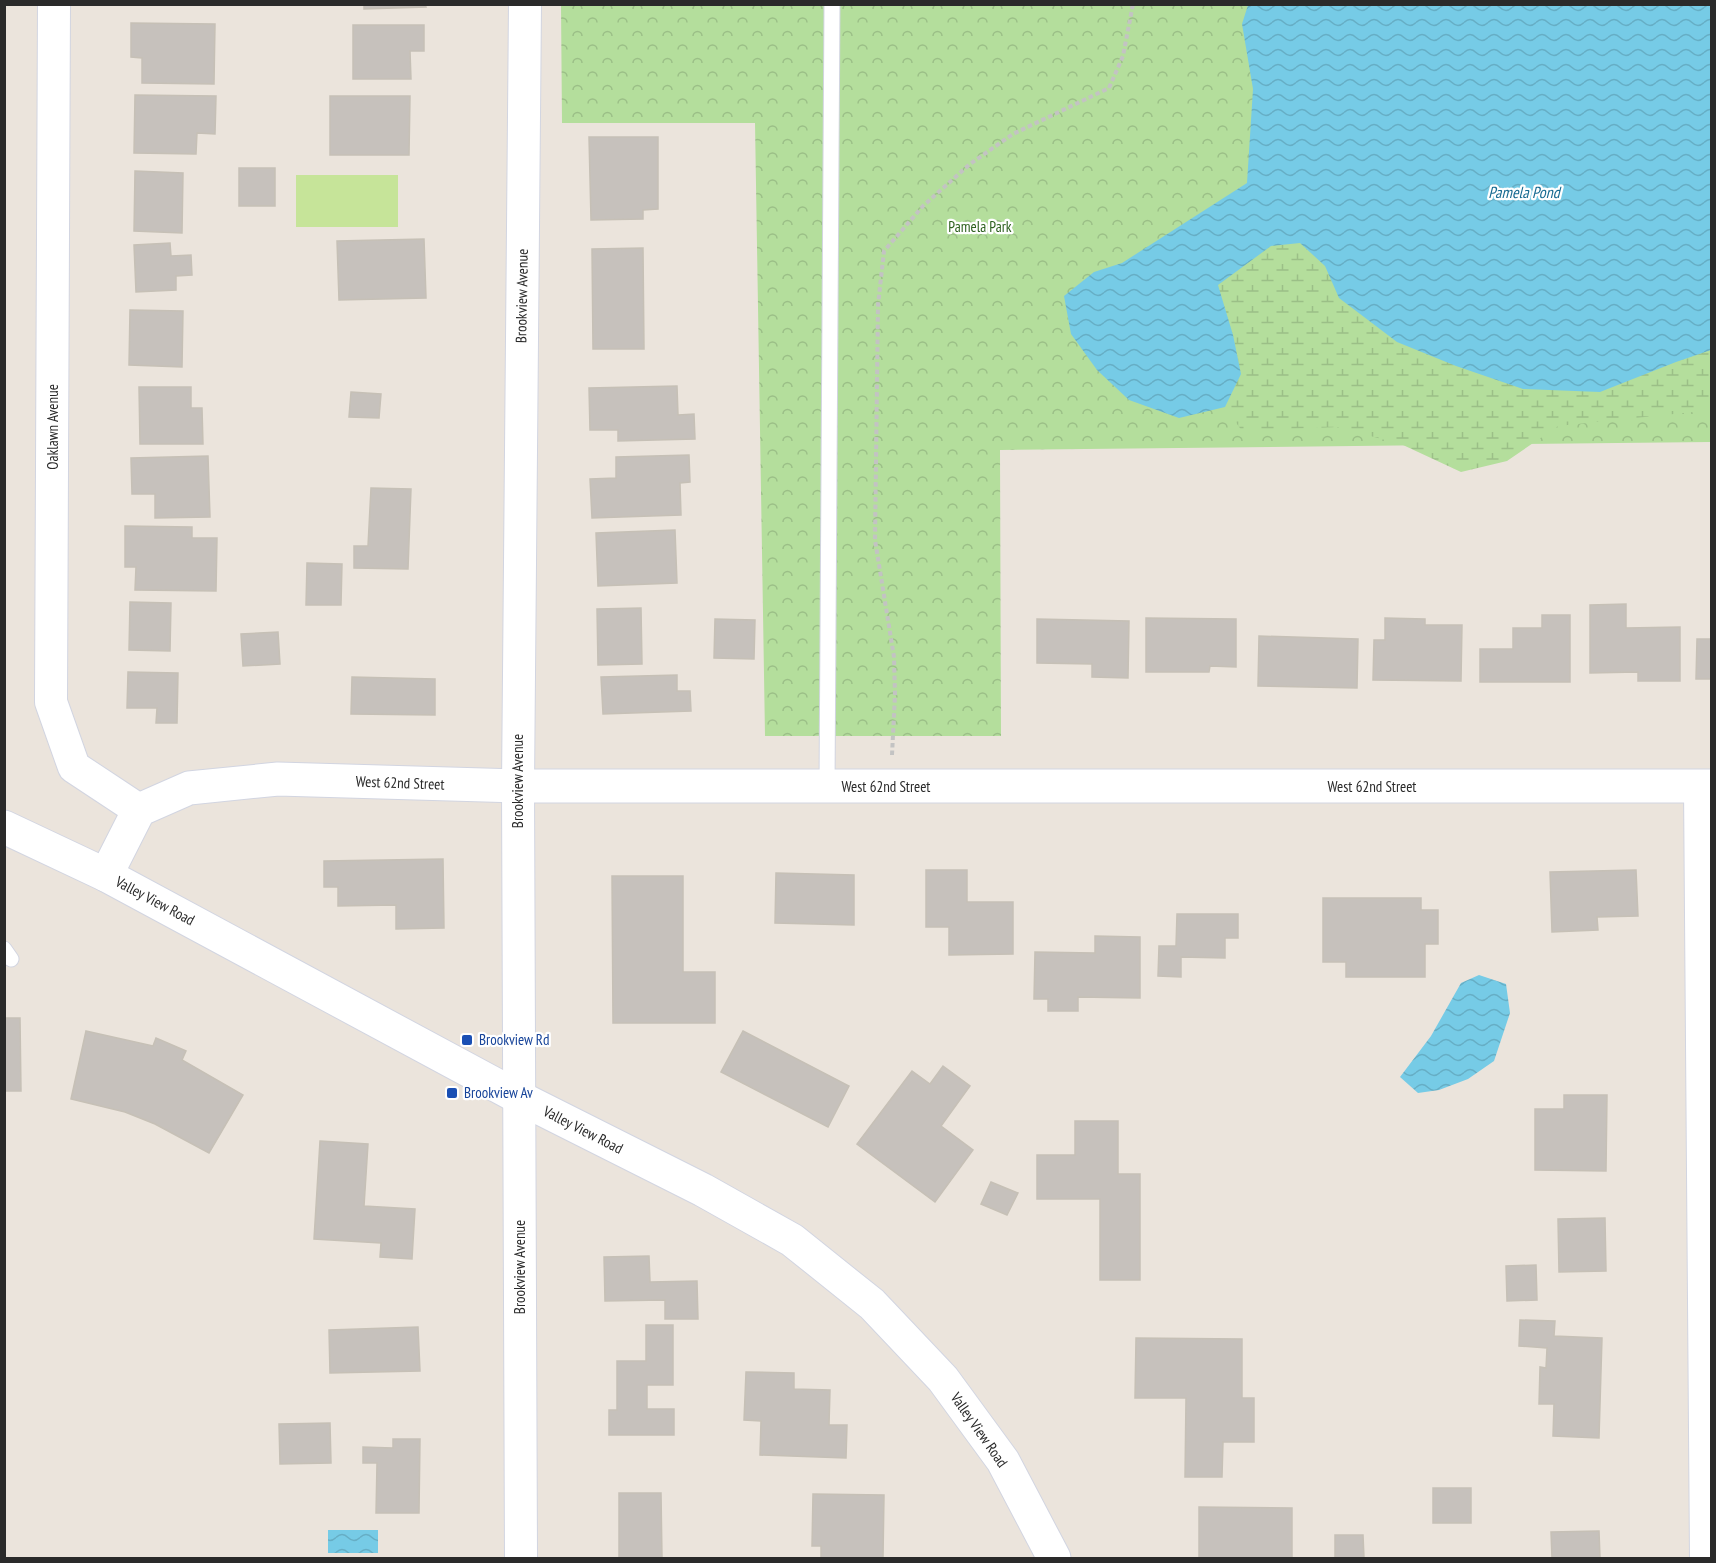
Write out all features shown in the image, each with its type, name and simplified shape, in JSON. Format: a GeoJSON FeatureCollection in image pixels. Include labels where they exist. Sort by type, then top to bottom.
{"type":"FeatureCollection","features":[{"type":"Feature","properties":{"kind":"street","name":"Oaklawn Avenue"},"geometry":{"type":"LineString","coordinates":[[54,4],[51,702],[74,767],[139,810]]}},
{"type":"Feature","properties":{"kind":"street","name":"Brookview Avenue"},"geometry":{"type":"LineString","coordinates":[[521,1558],[518,786],[525,4]]}},
{"type":"Feature","properties":{"kind":"street","name":"West 62nd Street"},"geometry":{"type":"LineString","coordinates":[[139,810],[189,788],[278,779],[518,786],[1706,786]]}},
{"type":"Feature","properties":{"kind":"street"},"geometry":{"type":"LineString","coordinates":[[1706,786],[1706,1558]]}},
{"type":"Feature","properties":{"kind":"street"},"geometry":{"type":"LineString","coordinates":[[106,875],[139,810]]}},
{"type":"Feature","properties":{"kind":"street","name":"Valley View Road"},"geometry":{"type":"LineString","coordinates":[[4,826],[106,875],[520,1098],[703,1190],[792,1240],[872,1304],[943,1378],[1003,1461],[1054,1558]]}},
{"type":"Feature","properties":{"kind":"lane"},"geometry":{"type":"LineString","coordinates":[[828,786],[832,4]]}},
{"type":"Feature","properties":{"kind":"path"},"geometry":{"type":"LineString","coordinates":[[891,787],[895,695],[894,657],[875,540],[878,305],[884,251],[922,206],[970,164],[1013,134],[1108,88],[1123,56],[1133,4]]}},
{"type":"Feature","properties":{"kind":"green space","name":"Pamela Park"},"geometry":{"type":"Polygon","coordinates":[[[561,5],[1711,5],[1711,442],[1000,450],[1001,736],[765,736],[755,123],[562,123],[561,5]]]}},
{"type":"Feature","properties":{"kind":"green space"},"geometry":{"type":"Polygon","coordinates":[[[296,175],[398,175],[398,227],[296,227],[296,175]]]}},
{"type":"Feature","properties":{"kind":"green space"},"geometry":{"type":"Polygon","coordinates":[[[1300,243],[1325,266],[1339,298],[1676,362],[1711,350],[1711,402],[1693,412],[1558,426],[1507,461],[1461,472],[1403,445],[1338,427],[1242,431],[1225,407],[1241,374],[1233,335],[1217,285],[1271,246],[1300,243]]]}},
{"type":"Feature","properties":{"kind":"water","name":"Pamela Pond"},"geometry":{"type":"Polygon","coordinates":[[[1248,5],[1711,5],[1711,350],[1600,392],[1523,389],[1456,366],[1397,342],[1339,298],[1325,266],[1300,243],[1271,246],[1218,285],[1233,335],[1241,374],[1225,407],[1179,418],[1129,400],[1097,370],[1071,334],[1064,296],[1094,272],[1122,263],[1247,183],[1253,89],[1242,24],[1248,5]]]}},
{"type":"Feature","properties":{"kind":"water"},"geometry":{"type":"Polygon","coordinates":[[[1479,975],[1506,984],[1510,1013],[1494,1061],[1468,1079],[1439,1090],[1418,1093],[1400,1077],[1431,1036],[1461,983],[1479,975]]]}},
{"type":"Feature","properties":{"kind":"water"},"geometry":{"type":"Polygon","coordinates":[[[328,1530],[378,1530],[378,1553],[328,1553],[328,1530]]]}},
{"type":"Feature","properties":{"kind":"building"},"geometry":{"type":"Polygon","coordinates":[[[364,4],[425,4],[426,7],[364,9],[364,4]]]}},
{"type":"Feature","properties":{"kind":"building"},"geometry":{"type":"Polygon","coordinates":[[[131,23],[215,24],[214,84],[142,83],[142,58],[131,57],[131,23]]]}},
{"type":"Feature","properties":{"kind":"building"},"geometry":{"type":"Polygon","coordinates":[[[353,25],[424,25],[424,51],[410,51],[411,79],[353,79],[353,25]]]}},
{"type":"Feature","properties":{"kind":"building"},"geometry":{"type":"Polygon","coordinates":[[[135,95],[216,96],[215,134],[197,133],[196,154],[134,153],[135,95]]]}},
{"type":"Feature","properties":{"kind":"building"},"geometry":{"type":"Polygon","coordinates":[[[330,96],[410,96],[409,155],[330,155],[330,96]]]}},
{"type":"Feature","properties":{"kind":"building"},"geometry":{"type":"Polygon","coordinates":[[[589,137],[658,137],[658,209],[643,210],[643,219],[591,220],[589,137]]]}},
{"type":"Feature","properties":{"kind":"building"},"geometry":{"type":"Polygon","coordinates":[[[239,168],[275,168],[275,206],[239,206],[239,168]]]}},
{"type":"Feature","properties":{"kind":"building"},"geometry":{"type":"Polygon","coordinates":[[[135,171],[183,173],[182,233],[134,231],[135,171]]]}},
{"type":"Feature","properties":{"kind":"building"},"geometry":{"type":"Polygon","coordinates":[[[424,239],[426,298],[339,300],[337,241],[424,239]]]}},
{"type":"Feature","properties":{"kind":"building"},"geometry":{"type":"Polygon","coordinates":[[[170,243],[171,256],[191,255],[192,275],[176,276],[176,290],[136,292],[134,245],[170,243]]]}},
{"type":"Feature","properties":{"kind":"building"},"geometry":{"type":"Polygon","coordinates":[[[643,248],[644,349],[593,349],[592,249],[643,248]]]}},
{"type":"Feature","properties":{"kind":"building"},"geometry":{"type":"Polygon","coordinates":[[[130,310],[183,311],[182,367],[129,365],[130,310]]]}},
{"type":"Feature","properties":{"kind":"building"},"geometry":{"type":"Polygon","coordinates":[[[677,386],[678,415],[694,414],[695,439],[618,441],[618,430],[590,430],[589,388],[677,386]]]}},
{"type":"Feature","properties":{"kind":"building"},"geometry":{"type":"Polygon","coordinates":[[[139,387],[191,387],[191,408],[202,408],[203,444],[140,444],[139,387]]]}},
{"type":"Feature","properties":{"kind":"building"},"geometry":{"type":"Polygon","coordinates":[[[351,392],[381,394],[379,418],[349,417],[351,392]]]}},
{"type":"Feature","properties":{"kind":"building"},"geometry":{"type":"Polygon","coordinates":[[[689,455],[690,482],[680,483],[681,515],[592,518],[590,479],[616,478],[616,457],[689,455]]]}},
{"type":"Feature","properties":{"kind":"building"},"geometry":{"type":"Polygon","coordinates":[[[208,456],[210,517],[155,518],[155,494],[132,494],[131,458],[208,456]]]}},
{"type":"Feature","properties":{"kind":"building"},"geometry":{"type":"Polygon","coordinates":[[[371,488],[411,489],[408,569],[354,568],[354,546],[368,546],[371,488]]]}},
{"type":"Feature","properties":{"kind":"building"},"geometry":{"type":"Polygon","coordinates":[[[125,526],[192,527],[192,538],[217,538],[216,591],[135,590],[136,567],[125,567],[125,526]]]}},
{"type":"Feature","properties":{"kind":"building"},"geometry":{"type":"Polygon","coordinates":[[[675,530],[677,583],[598,586],[596,533],[675,530]]]}},
{"type":"Feature","properties":{"kind":"building"},"geometry":{"type":"Polygon","coordinates":[[[307,563],[342,564],[341,605],[306,605],[307,563]]]}},
{"type":"Feature","properties":{"kind":"building"},"geometry":{"type":"Polygon","coordinates":[[[130,602],[171,603],[170,651],[129,650],[130,602]]]}},
{"type":"Feature","properties":{"kind":"building"},"geometry":{"type":"Polygon","coordinates":[[[1626,604],[1626,628],[1680,627],[1680,681],[1638,681],[1638,672],[1590,673],[1590,605],[1626,604]]]}},
{"type":"Feature","properties":{"kind":"building"},"geometry":{"type":"Polygon","coordinates":[[[641,608],[642,664],[598,665],[597,609],[641,608]]]}},
{"type":"Feature","properties":{"kind":"building"},"geometry":{"type":"Polygon","coordinates":[[[1542,615],[1570,615],[1570,682],[1480,682],[1480,649],[1513,649],[1513,628],[1542,628],[1542,615]]]}},
{"type":"Feature","properties":{"kind":"building"},"geometry":{"type":"Polygon","coordinates":[[[1146,618],[1236,619],[1236,667],[1210,666],[1209,672],[1146,672],[1146,618]]]}},
{"type":"Feature","properties":{"kind":"building"},"geometry":{"type":"Polygon","coordinates":[[[1385,618],[1425,619],[1425,625],[1462,625],[1461,681],[1373,680],[1374,640],[1385,640],[1385,618]]]}},
{"type":"Feature","properties":{"kind":"building"},"geometry":{"type":"Polygon","coordinates":[[[715,619],[755,620],[754,659],[714,658],[715,619]]]}},
{"type":"Feature","properties":{"kind":"building"},"geometry":{"type":"Polygon","coordinates":[[[1037,619],[1129,621],[1128,678],[1092,677],[1092,664],[1037,663],[1037,619]]]}},
{"type":"Feature","properties":{"kind":"building"},"geometry":{"type":"Polygon","coordinates":[[[278,632],[280,664],[243,666],[241,634],[278,632]]]}},
{"type":"Feature","properties":{"kind":"building"},"geometry":{"type":"Polygon","coordinates":[[[1259,636],[1358,639],[1357,688],[1258,686],[1259,636]]]}},
{"type":"Feature","properties":{"kind":"building"},"geometry":{"type":"Polygon","coordinates":[[[1697,639],[1712,639],[1712,679],[1696,679],[1697,639]]]}},
{"type":"Feature","properties":{"kind":"building"},"geometry":{"type":"Polygon","coordinates":[[[128,672],[178,673],[177,723],[156,723],[157,708],[127,708],[128,672]]]}},
{"type":"Feature","properties":{"kind":"building"},"geometry":{"type":"Polygon","coordinates":[[[677,675],[677,691],[690,691],[691,711],[603,714],[601,677],[677,675]]]}},
{"type":"Feature","properties":{"kind":"building"},"geometry":{"type":"Polygon","coordinates":[[[352,677],[435,679],[435,715],[351,714],[352,677]]]}},
{"type":"Feature","properties":{"kind":"building"},"geometry":{"type":"Polygon","coordinates":[[[443,859],[444,928],[396,929],[396,905],[338,906],[338,887],[324,887],[324,861],[443,859]]]}},
{"type":"Feature","properties":{"kind":"building"},"geometry":{"type":"Polygon","coordinates":[[[926,870],[967,870],[967,902],[1013,902],[1013,954],[949,955],[949,927],[926,927],[926,870]]]}},
{"type":"Feature","properties":{"kind":"building"},"geometry":{"type":"Polygon","coordinates":[[[1636,870],[1638,916],[1597,917],[1598,930],[1552,932],[1550,872],[1636,870]]]}},
{"type":"Feature","properties":{"kind":"building"},"geometry":{"type":"Polygon","coordinates":[[[776,873],[854,875],[854,925],[775,923],[776,873]]]}},
{"type":"Feature","properties":{"kind":"building"},"geometry":{"type":"Polygon","coordinates":[[[612,876],[683,876],[683,972],[715,972],[715,1023],[613,1023],[612,876]]]}},
{"type":"Feature","properties":{"kind":"building"},"geometry":{"type":"Polygon","coordinates":[[[1323,898],[1421,898],[1421,910],[1438,910],[1438,944],[1425,944],[1425,977],[1346,977],[1346,962],[1323,962],[1323,898]]]}},
{"type":"Feature","properties":{"kind":"building"},"geometry":{"type":"Polygon","coordinates":[[[1177,914],[1238,914],[1238,938],[1225,938],[1225,958],[1181,957],[1181,977],[1158,976],[1159,946],[1176,946],[1177,914]]]}},
{"type":"Feature","properties":{"kind":"building"},"geometry":{"type":"Polygon","coordinates":[[[1095,936],[1140,937],[1140,998],[1078,997],[1078,1011],[1048,1011],[1048,999],[1034,999],[1035,952],[1095,953],[1095,936]]]}},
{"type":"Feature","properties":{"kind":"building"},"geometry":{"type":"Polygon","coordinates":[[[4,1018],[20,1018],[21,1091],[4,1091],[4,1018]]]}},
{"type":"Feature","properties":{"kind":"building"},"geometry":{"type":"Polygon","coordinates":[[[86,1031],[153,1046],[156,1038],[186,1051],[182,1060],[243,1095],[209,1153],[155,1124],[125,1112],[71,1099],[86,1031]]]}},
{"type":"Feature","properties":{"kind":"building"},"geometry":{"type":"Polygon","coordinates":[[[743,1031],[849,1086],[828,1127],[721,1072],[743,1031]]]}},
{"type":"Feature","properties":{"kind":"building"},"geometry":{"type":"Polygon","coordinates":[[[943,1066],[970,1086],[941,1126],[973,1150],[935,1202],[857,1144],[912,1071],[930,1084],[943,1066]]]}},
{"type":"Feature","properties":{"kind":"building"},"geometry":{"type":"Polygon","coordinates":[[[1564,1095],[1607,1095],[1606,1171],[1535,1170],[1535,1109],[1564,1109],[1564,1095]]]}},
{"type":"Feature","properties":{"kind":"building"},"geometry":{"type":"Polygon","coordinates":[[[1075,1121],[1118,1121],[1118,1174],[1140,1174],[1140,1280],[1100,1280],[1100,1199],[1037,1199],[1037,1155],[1075,1155],[1075,1121]]]}},
{"type":"Feature","properties":{"kind":"building"},"geometry":{"type":"Polygon","coordinates":[[[320,1141],[368,1144],[364,1206],[415,1209],[412,1259],[380,1257],[381,1243],[314,1239],[320,1141]]]}},
{"type":"Feature","properties":{"kind":"building"},"geometry":{"type":"Polygon","coordinates":[[[991,1182],[1018,1193],[1007,1215],[981,1204],[991,1182]]]}},
{"type":"Feature","properties":{"kind":"building"},"geometry":{"type":"Polygon","coordinates":[[[1605,1218],[1606,1271],[1559,1272],[1558,1219],[1605,1218]]]}},
{"type":"Feature","properties":{"kind":"building"},"geometry":{"type":"Polygon","coordinates":[[[649,1256],[650,1282],[697,1281],[698,1319],[665,1319],[665,1300],[605,1301],[604,1257],[649,1256]]]}},
{"type":"Feature","properties":{"kind":"building"},"geometry":{"type":"Polygon","coordinates":[[[1536,1265],[1537,1300],[1507,1301],[1506,1266],[1536,1265]]]}},
{"type":"Feature","properties":{"kind":"building"},"geometry":{"type":"Polygon","coordinates":[[[1520,1320],[1555,1321],[1554,1336],[1602,1338],[1599,1438],[1553,1436],[1554,1404],[1539,1404],[1540,1367],[1546,1368],[1547,1348],[1519,1346],[1520,1320]]]}},
{"type":"Feature","properties":{"kind":"building"},"geometry":{"type":"Polygon","coordinates":[[[646,1325],[673,1325],[673,1385],[647,1385],[647,1409],[674,1409],[674,1435],[609,1435],[609,1410],[617,1410],[617,1361],[646,1361],[646,1325]]]}},
{"type":"Feature","properties":{"kind":"building"},"geometry":{"type":"Polygon","coordinates":[[[418,1327],[420,1371],[330,1373],[329,1330],[418,1327]]]}},
{"type":"Feature","properties":{"kind":"building"},"geometry":{"type":"Polygon","coordinates":[[[1136,1338],[1242,1339],[1242,1398],[1254,1398],[1254,1442],[1223,1442],[1222,1477],[1185,1477],[1186,1398],[1135,1398],[1136,1338]]]}},
{"type":"Feature","properties":{"kind":"building"},"geometry":{"type":"Polygon","coordinates":[[[746,1372],[794,1373],[794,1389],[830,1390],[829,1425],[847,1425],[846,1458],[760,1455],[761,1421],[744,1420],[746,1372]]]}},
{"type":"Feature","properties":{"kind":"building"},"geometry":{"type":"Polygon","coordinates":[[[330,1423],[331,1463],[280,1464],[279,1424],[330,1423]]]}},
{"type":"Feature","properties":{"kind":"building"},"geometry":{"type":"Polygon","coordinates":[[[393,1439],[420,1439],[419,1513],[376,1513],[377,1463],[363,1463],[363,1447],[393,1448],[393,1439]]]}},
{"type":"Feature","properties":{"kind":"building"},"geometry":{"type":"Polygon","coordinates":[[[1433,1488],[1471,1488],[1471,1523],[1433,1523],[1433,1488]]]}},
{"type":"Feature","properties":{"kind":"building"},"geometry":{"type":"Polygon","coordinates":[[[619,1493],[661,1493],[662,1558],[619,1558],[619,1493]]]}},
{"type":"Feature","properties":{"kind":"building"},"geometry":{"type":"Polygon","coordinates":[[[813,1494],[884,1495],[883,1558],[821,1558],[821,1546],[812,1546],[813,1494]]]}},
{"type":"Feature","properties":{"kind":"building"},"geometry":{"type":"Polygon","coordinates":[[[1199,1507],[1292,1508],[1292,1558],[1199,1558],[1199,1507]]]}},
{"type":"Feature","properties":{"kind":"building"},"geometry":{"type":"Polygon","coordinates":[[[1599,1531],[1600,1558],[1552,1558],[1551,1532],[1599,1531]]]}},
{"type":"Feature","properties":{"kind":"building"},"geometry":{"type":"Polygon","coordinates":[[[1335,1535],[1363,1535],[1364,1558],[1335,1558],[1335,1535]]]}},
{"type":"Feature","properties":{"kind":"place","name":"Brookview Rd"},"geometry":{"type":"Point","coordinates":[467,1040]}},
{"type":"Feature","properties":{"kind":"place","name":"Brookview Av"},"geometry":{"type":"Point","coordinates":[452,1093]}}]}
